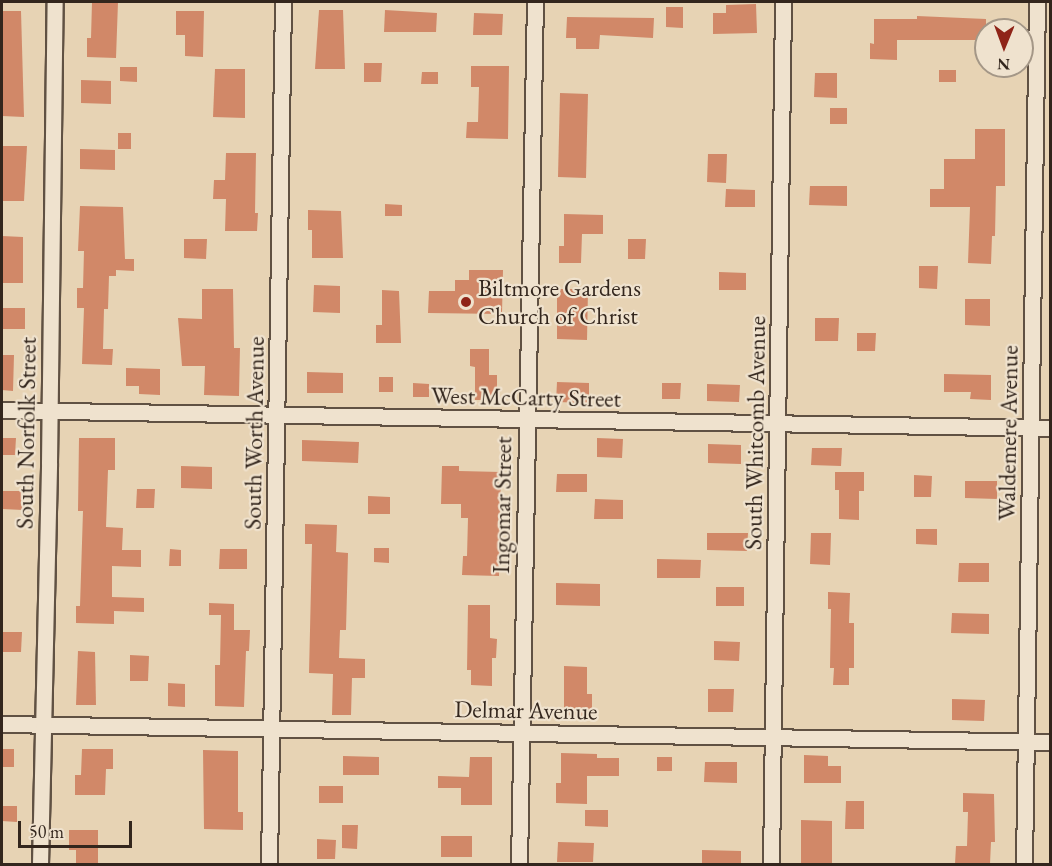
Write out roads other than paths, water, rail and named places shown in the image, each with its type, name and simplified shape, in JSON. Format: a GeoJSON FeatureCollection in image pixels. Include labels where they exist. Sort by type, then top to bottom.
{"type":"FeatureCollection","features":[{"type":"Feature","properties":{"kind":"street","name":"South Norfolk Street"},"geometry":{"type":"LineString","coordinates":[[40,864],[55,2]]}},
{"type":"Feature","properties":{"kind":"street","name":"South Worth Avenue"},"geometry":{"type":"LineString","coordinates":[[269,864],[283,2]]}},
{"type":"Feature","properties":{"kind":"street","name":"Ingomar Street"},"geometry":{"type":"LineString","coordinates":[[519,864],[535,2]]}},
{"type":"Feature","properties":{"kind":"street","name":"South Whitcomb Avenue"},"geometry":{"type":"LineString","coordinates":[[771,864],[783,2]]}},
{"type":"Feature","properties":{"kind":"street","name":"Waldemere Avenue"},"geometry":{"type":"LineString","coordinates":[[1024,864],[1037,2]]}},
{"type":"Feature","properties":{"kind":"street","name":"West McCarty Street"},"geometry":{"type":"LineString","coordinates":[[2,410],[1050,428]]}},
{"type":"Feature","properties":{"kind":"street","name":"Delmar Avenue"},"geometry":{"type":"LineString","coordinates":[[2,724],[1050,742]]}},
{"type":"Feature","properties":{"kind":"place","name":"Biltmore Gardens Church of Christ"},"geometry":{"type":"Point","coordinates":[466,302]}}]}
